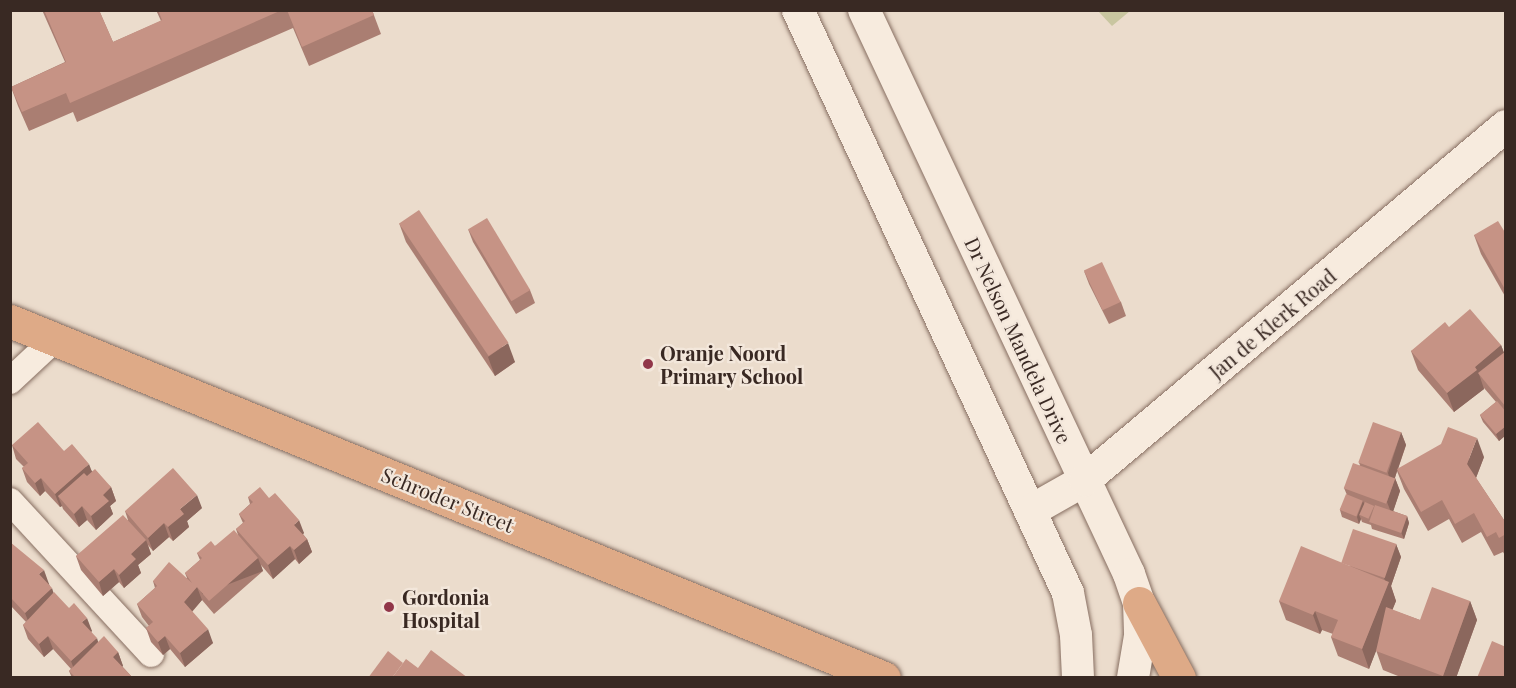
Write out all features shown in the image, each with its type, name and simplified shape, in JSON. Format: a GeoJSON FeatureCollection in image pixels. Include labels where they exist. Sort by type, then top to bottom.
{"type":"FeatureCollection","features":[{"type":"Feature","properties":{"kind":"highway","name":"Schroder Street"},"geometry":{"type":"LineString","coordinates":[[10,321],[884,678]]}},
{"type":"Feature","properties":{"kind":"highway"},"geometry":{"type":"LineString","coordinates":[[1139,603],[1179,678]]}},
{"type":"Feature","properties":{"kind":"street"},"geometry":{"type":"LineString","coordinates":[[798,10],[1032,510],[1068,593],[1076,635],[1078,678]]}},
{"type":"Feature","properties":{"kind":"street","name":"Dr Nelson Mandela Drive"},"geometry":{"type":"LineString","coordinates":[[864,10],[1119,550],[1139,603],[1140,636],[1133,678]]}},
{"type":"Feature","properties":{"kind":"street","name":"Jan de Klerk Road"},"geometry":{"type":"LineString","coordinates":[[1032,510],[1085,480],[1506,126]]}},
{"type":"Feature","properties":{"kind":"street"},"geometry":{"type":"LineString","coordinates":[[10,381],[55,339]]}},
{"type":"Feature","properties":{"kind":"street"},"geometry":{"type":"LineString","coordinates":[[10,501],[151,654]]}},
{"type":"Feature","properties":{"kind":"shaded area"},"geometry":{"type":"Polygon","coordinates":[[[1098,11],[1130,11],[1112,26],[1098,11]]]}},
{"type":"Feature","properties":{"kind":"building"},"geometry":{"type":"Polygon","coordinates":[[[44,10],[99,10],[113,42],[162,20],[158,10],[282,10],[70,103],[66,93],[22,112],[11,87],[66,62],[44,10]]]}},
{"type":"Feature","properties":{"kind":"building"},"geometry":{"type":"Polygon","coordinates":[[[287,10],[372,10],[374,15],[302,47],[287,10]]]}},
{"type":"Feature","properties":{"kind":"building"},"geometry":{"type":"Polygon","coordinates":[[[419,210],[508,343],[489,356],[399,223],[419,210]]]}},
{"type":"Feature","properties":{"kind":"building"},"geometry":{"type":"Polygon","coordinates":[[[487,218],[530,290],[511,301],[468,229],[487,218]]]}},
{"type":"Feature","properties":{"kind":"building"},"geometry":{"type":"Polygon","coordinates":[[[1498,221],[1506,234],[1506,291],[1474,235],[1498,221]]]}},
{"type":"Feature","properties":{"kind":"building"},"geometry":{"type":"Polygon","coordinates":[[[1102,262],[1121,302],[1102,310],[1084,270],[1102,262]]]}},
{"type":"Feature","properties":{"kind":"building"},"geometry":{"type":"Polygon","coordinates":[[[1470,309],[1501,345],[1475,367],[1477,370],[1447,393],[1411,351],[1445,322],[1449,327],[1470,309]]]}},
{"type":"Feature","properties":{"kind":"building"},"geometry":{"type":"Polygon","coordinates":[[[1506,351],[1506,407],[1478,373],[1506,351]]]}},
{"type":"Feature","properties":{"kind":"building"},"geometry":{"type":"Polygon","coordinates":[[[1497,401],[1506,412],[1506,426],[1496,434],[1480,415],[1497,401]]]}},
{"type":"Feature","properties":{"kind":"building"},"geometry":{"type":"Polygon","coordinates":[[[38,422],[64,451],[72,444],[89,464],[55,494],[41,478],[35,483],[22,468],[28,463],[12,445],[38,422]]]}},
{"type":"Feature","properties":{"kind":"building"},"geometry":{"type":"Polygon","coordinates":[[[1373,422],[1401,432],[1386,473],[1358,462],[1373,422]]]}},
{"type":"Feature","properties":{"kind":"building"},"geometry":{"type":"Polygon","coordinates":[[[1448,427],[1477,438],[1467,464],[1506,523],[1506,534],[1499,538],[1496,532],[1487,537],[1474,513],[1455,524],[1442,500],[1421,512],[1397,469],[1441,444],[1448,427]]]}},
{"type":"Feature","properties":{"kind":"building"},"geometry":{"type":"Polygon","coordinates":[[[1353,463],[1395,478],[1386,504],[1344,488],[1353,463]]]}},
{"type":"Feature","properties":{"kind":"building"},"geometry":{"type":"Polygon","coordinates":[[[173,468],[197,495],[180,509],[184,514],[168,527],[164,523],[148,538],[125,511],[173,468]]]}},
{"type":"Feature","properties":{"kind":"building"},"geometry":{"type":"Polygon","coordinates":[[[95,469],[111,487],[103,495],[109,501],[91,516],[82,506],[74,514],[58,496],[84,473],[87,476],[95,469]]]}},
{"type":"Feature","properties":{"kind":"building"},"geometry":{"type":"Polygon","coordinates":[[[260,487],[269,498],[275,493],[299,520],[294,525],[307,539],[294,550],[290,546],[268,565],[236,529],[245,521],[239,514],[253,502],[248,497],[260,487]]]}},
{"type":"Feature","properties":{"kind":"building"},"geometry":{"type":"Polygon","coordinates":[[[1346,494],[1363,501],[1356,517],[1340,510],[1346,494]]]}},
{"type":"Feature","properties":{"kind":"building"},"geometry":{"type":"Polygon","coordinates":[[[1365,502],[1374,506],[1368,519],[1359,515],[1365,502]]]}},
{"type":"Feature","properties":{"kind":"building"},"geometry":{"type":"Polygon","coordinates":[[[1375,505],[1407,516],[1401,533],[1369,522],[1375,505]]]}},
{"type":"Feature","properties":{"kind":"building"},"geometry":{"type":"Polygon","coordinates":[[[123,515],[146,540],[131,554],[136,559],[119,575],[114,569],[99,582],[76,556],[123,515]]]}},
{"type":"Feature","properties":{"kind":"building"},"geometry":{"type":"Polygon","coordinates":[[[1353,529],[1396,544],[1385,578],[1341,563],[1353,529]]]}},
{"type":"Feature","properties":{"kind":"building"},"geometry":{"type":"Polygon","coordinates":[[[234,530],[258,558],[209,601],[197,587],[184,602],[208,629],[180,653],[165,636],[158,642],[146,628],[153,622],[137,604],[157,586],[153,581],[169,562],[192,583],[185,573],[202,558],[197,553],[211,541],[215,546],[234,530]]]}},
{"type":"Feature","properties":{"kind":"building"},"geometry":{"type":"Polygon","coordinates":[[[10,542],[44,570],[39,574],[52,588],[25,613],[10,597],[10,542]]]}},
{"type":"Feature","properties":{"kind":"building"},"geometry":{"type":"Polygon","coordinates":[[[1301,546],[1389,582],[1362,649],[1331,637],[1338,620],[1315,611],[1313,615],[1279,601],[1301,546]]]}},
{"type":"Feature","properties":{"kind":"building"},"geometry":{"type":"Polygon","coordinates":[[[1432,587],[1470,601],[1443,676],[1376,651],[1386,607],[1420,620],[1432,587]]]}},
{"type":"Feature","properties":{"kind":"building"},"geometry":{"type":"Polygon","coordinates":[[[54,592],[69,608],[74,603],[87,618],[82,622],[97,638],[71,661],[48,636],[39,644],[23,625],[54,592]]]}},
{"type":"Feature","properties":{"kind":"building"},"geometry":{"type":"Polygon","coordinates":[[[104,636],[118,652],[113,657],[133,678],[76,678],[69,671],[104,636]]]}},
{"type":"Feature","properties":{"kind":"building"},"geometry":{"type":"Polygon","coordinates":[[[1492,641],[1506,647],[1506,678],[1477,678],[1492,641]]]}},
{"type":"Feature","properties":{"kind":"building"},"geometry":{"type":"Polygon","coordinates":[[[431,650],[468,678],[392,678],[406,659],[418,668],[431,650]]]}},
{"type":"Feature","properties":{"kind":"building"},"geometry":{"type":"Polygon","coordinates":[[[388,651],[403,663],[392,678],[368,678],[388,651]]]}},
{"type":"Feature","properties":{"kind":"place","name":"Oranje Noord Primary School"},"geometry":{"type":"Point","coordinates":[648,364]}},
{"type":"Feature","properties":{"kind":"place","name":"Gordonia Hospital"},"geometry":{"type":"Point","coordinates":[389,607]}}]}
